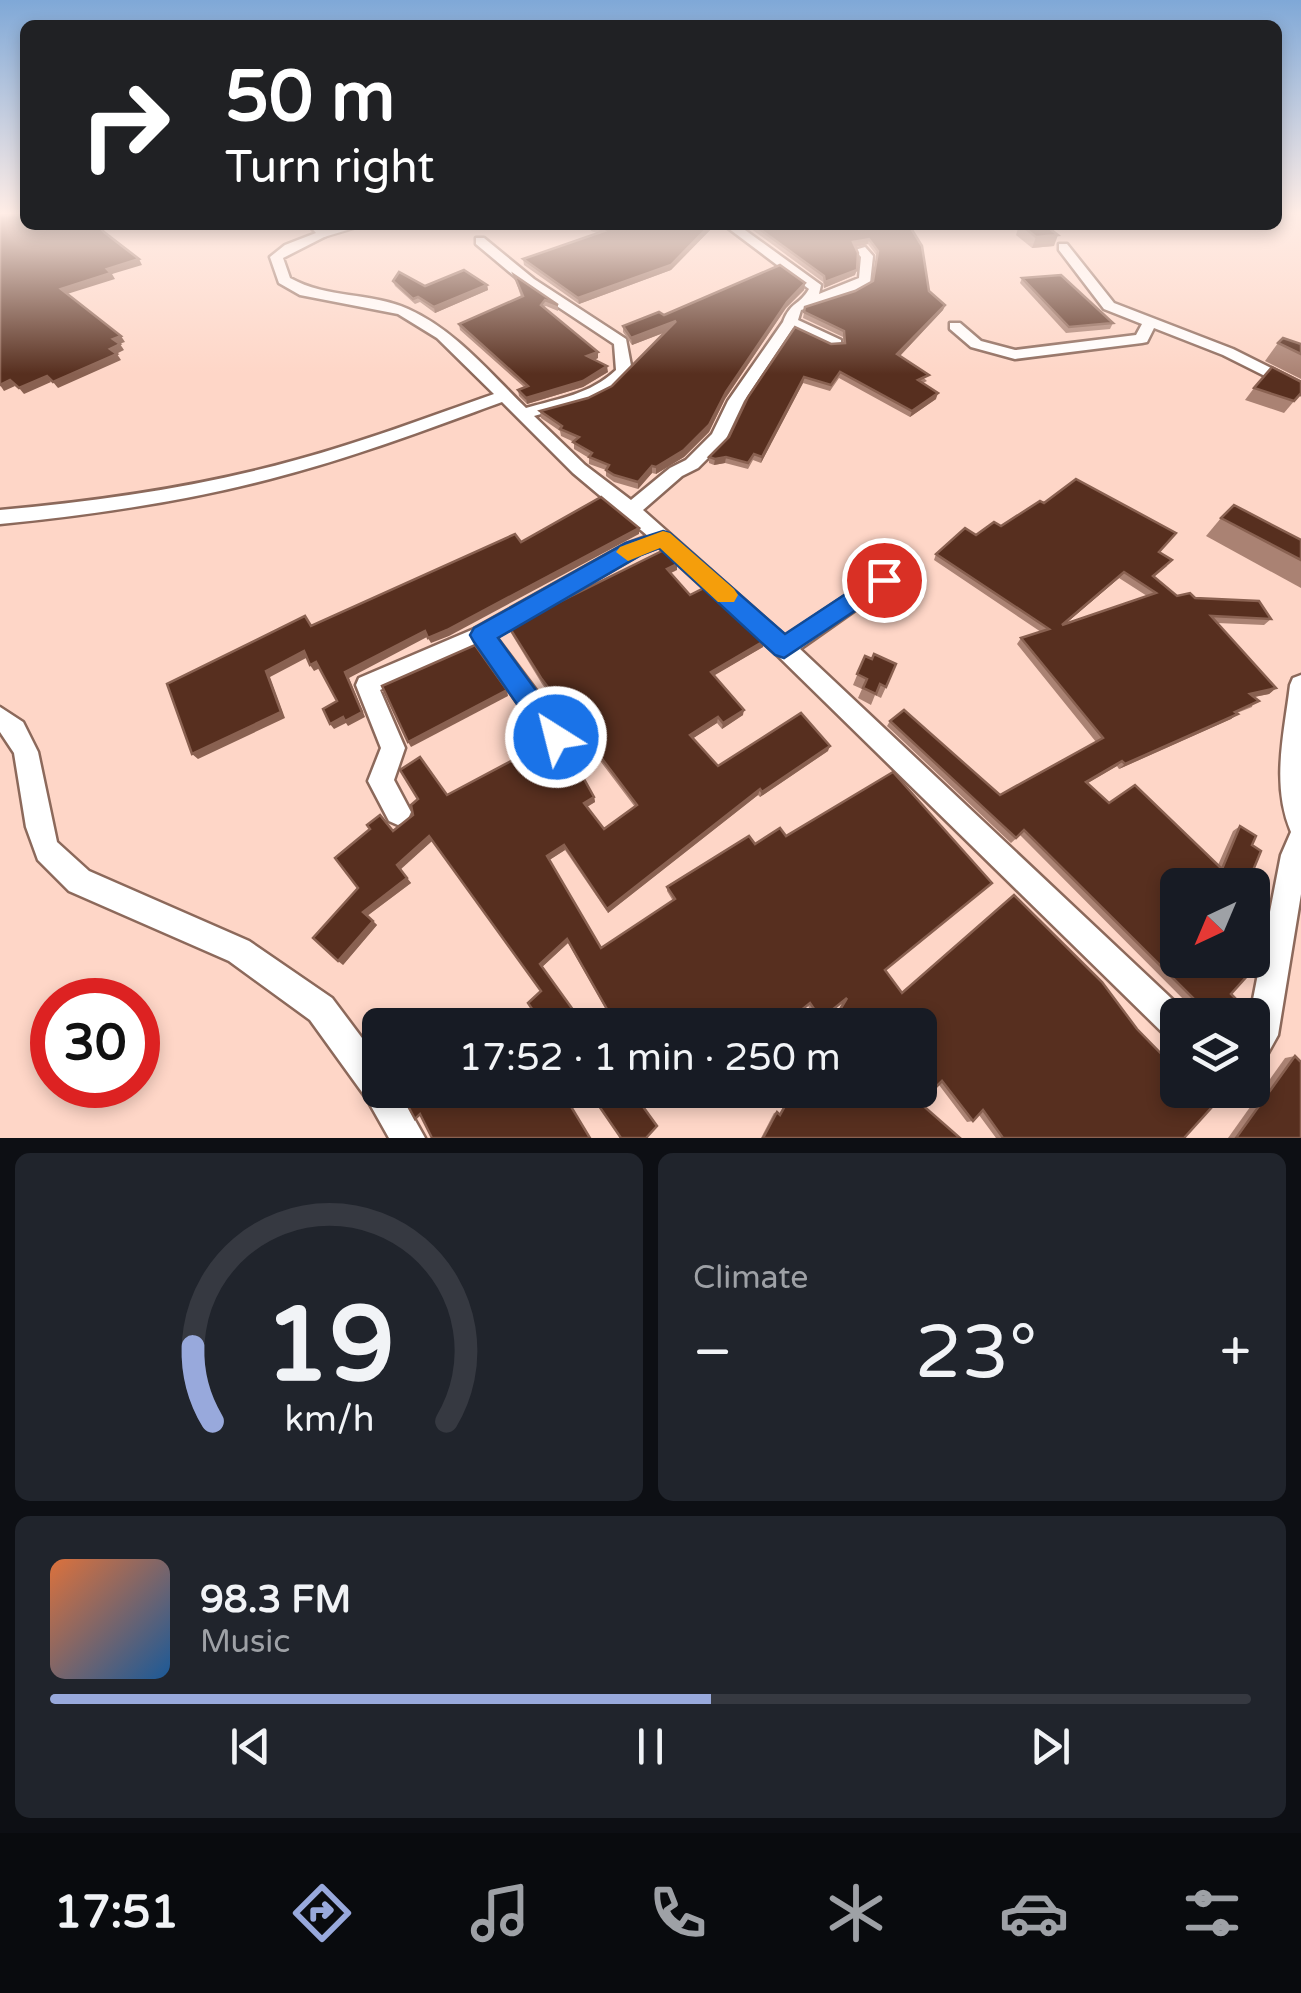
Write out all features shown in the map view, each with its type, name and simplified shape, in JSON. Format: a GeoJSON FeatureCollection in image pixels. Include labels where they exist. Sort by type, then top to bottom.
{"type":"FeatureCollection","features":[{"type":"Feature","properties":{"kind":"street"},"geometry":{"type":"LineString","coordinates":[[278,268],[284,280],[305,292],[413,315],[442,335],[579,469],[631,510],[784,648],[1160,1009]]}},
{"type":"Feature","properties":{"kind":"street"},"geometry":{"type":"LineString","coordinates":[[506,268],[575,308],[621,342],[624,371],[613,382],[566,407],[523,414]]}},
{"type":"Feature","properties":{"kind":"street"},"geometry":{"type":"LineString","coordinates":[[789,268],[816,288],[809,300]]}},
{"type":"Feature","properties":{"kind":"street"},"geometry":{"type":"LineString","coordinates":[[631,510],[676,472],[692,464],[719,437],[736,401],[790,322],[795,308],[809,300],[840,294],[865,280],[866,268]]}},
{"type":"Feature","properties":{"kind":"street"},"geometry":{"type":"LineString","coordinates":[[1079,268],[1109,306],[1228,352],[1301,388]]}},
{"type":"Feature","properties":{"kind":"street"},"geometry":{"type":"LineString","coordinates":[[790,322],[836,342]]}},
{"type":"Feature","properties":{"kind":"street"},"geometry":{"type":"LineString","coordinates":[[955,326],[976,344],[1015,355],[1142,338],[1149,323]]}},
{"type":"Feature","properties":{"kind":"street"},"geometry":{"type":"LineString","coordinates":[[0,517],[64,511],[223,485],[339,454],[504,396]]}},
{"type":"Feature","properties":{"kind":"street"},"geometry":{"type":"LineString","coordinates":[[398,812],[381,781],[393,748],[366,685],[482,635],[634,549],[663,538]]}},
{"type":"Feature","properties":{"kind":"street"},"geometry":{"type":"LineString","coordinates":[[784,648],[884,580]]}},
{"type":"Feature","properties":{"kind":"street"},"geometry":{"type":"LineString","coordinates":[[482,635],[556,737]]}},
{"type":"Feature","properties":{"kind":"street"},"geometry":{"type":"LineString","coordinates":[[1301,684],[1294,809],[1301,824]]}},
{"type":"Feature","properties":{"kind":"street"},"geometry":{"type":"LineString","coordinates":[[0,718],[15,730],[26,752],[47,851],[79,881],[239,952],[320,1010],[362,1066]]}},
{"type":"Feature","properties":{"kind":"street"},"geometry":{"type":"LineString","coordinates":[[1269,998],[1294,855],[1301,842]]}},
{"type":"Feature","properties":{"kind":"street"},"geometry":{"type":"LineString","coordinates":[[390,1108],[408,1138]]}},
{"type":"Feature","properties":{"kind":"building"},"geometry":{"type":"Polygon","coordinates":[[[0,268],[110,268],[111,273],[61,289],[121,336],[113,339],[120,344],[110,349],[117,354],[53,382],[47,376],[19,388],[10,380],[0,385],[0,268]]]}},
{"type":"Feature","properties":{"kind":"building"},"geometry":{"type":"Polygon","coordinates":[[[536,268],[662,268],[578,298],[536,268]]]}},
{"type":"Feature","properties":{"kind":"building"},"geometry":{"type":"Polygon","coordinates":[[[773,268],[784,268],[805,283],[787,302],[726,392],[709,425],[684,450],[652,466],[638,482],[606,470],[609,465],[589,457],[592,453],[573,442],[579,437],[560,429],[562,426],[540,411],[588,398],[612,386],[676,321],[631,338],[623,326],[659,312],[664,315],[773,268]]]}},
{"type":"Feature","properties":{"kind":"building"},"geometry":{"type":"Polygon","coordinates":[[[813,268],[857,268],[825,282],[824,276],[813,268]]]}},
{"type":"Feature","properties":{"kind":"building"},"geometry":{"type":"Polygon","coordinates":[[[875,268],[925,268],[929,291],[945,305],[897,354],[929,375],[918,380],[938,393],[912,411],[840,372],[831,385],[804,377],[762,457],[754,454],[748,463],[709,457],[729,437],[748,397],[795,327],[831,344],[845,343],[844,331],[804,312],[805,307],[873,281],[875,268]]]}},
{"type":"Feature","properties":{"kind":"building"},"geometry":{"type":"Polygon","coordinates":[[[464,270],[487,285],[434,307],[418,297],[413,299],[393,281],[399,272],[425,286],[464,270]]]}},
{"type":"Feature","properties":{"kind":"building"},"geometry":{"type":"Polygon","coordinates":[[[514,275],[558,305],[545,300],[541,305],[598,352],[587,356],[607,366],[583,381],[526,398],[518,390],[528,386],[459,324],[523,296],[514,275]]]}},
{"type":"Feature","properties":{"kind":"building"},"geometry":{"type":"Polygon","coordinates":[[[1061,275],[1113,323],[1069,327],[1022,278],[1061,275]]]}},
{"type":"Feature","properties":{"kind":"building"},"geometry":{"type":"Polygon","coordinates":[[[1283,338],[1301,344],[1301,354],[1278,343],[1283,338]]]}},
{"type":"Feature","properties":{"kind":"building"},"geometry":{"type":"Polygon","coordinates":[[[1272,367],[1301,382],[1301,393],[1294,401],[1254,388],[1272,367]]]}},
{"type":"Feature","properties":{"kind":"building"},"geometry":{"type":"Polygon","coordinates":[[[1076,479],[1176,533],[1159,552],[1172,560],[1153,576],[1177,596],[1190,593],[1195,598],[1259,601],[1271,619],[1211,616],[1276,688],[1250,694],[1259,701],[1235,712],[1238,714],[1125,764],[1122,761],[1086,782],[1109,803],[1135,785],[1221,868],[1160,868],[1160,965],[1024,830],[1016,838],[890,721],[904,710],[1000,795],[1103,738],[1021,638],[1049,629],[936,554],[965,528],[976,535],[994,522],[1001,526],[1040,501],[1044,503],[1076,479]],[[1124,572],[1062,625],[1156,593],[1124,572]]]}},
{"type":"Feature","properties":{"kind":"building"},"geometry":{"type":"Polygon","coordinates":[[[601,497],[639,528],[447,630],[428,638],[425,631],[345,672],[362,712],[330,724],[323,709],[337,701],[316,662],[310,665],[304,651],[266,671],[281,712],[192,754],[167,684],[305,616],[311,626],[515,534],[521,542],[601,497]]]}},
{"type":"Feature","properties":{"kind":"building"},"geometry":{"type":"Polygon","coordinates":[[[1234,505],[1301,540],[1301,560],[1221,518],[1234,505]]]}},
{"type":"Feature","properties":{"kind":"building"},"geometry":{"type":"Polygon","coordinates":[[[664,550],[677,564],[667,569],[690,595],[704,588],[764,641],[711,672],[744,710],[723,723],[718,717],[690,735],[718,766],[801,713],[830,746],[762,792],[760,789],[607,909],[564,845],[547,856],[601,948],[675,899],[667,887],[749,836],[755,844],[780,828],[786,836],[893,772],[992,883],[885,970],[902,993],[1014,895],[1102,982],[1160,1053],[1160,1108],[1211,1108],[1184,1138],[1003,1138],[983,1110],[973,1121],[942,1081],[937,1086],[937,1008],[841,1008],[847,998],[835,1008],[813,1008],[810,1003],[804,1008],[606,1008],[567,939],[540,964],[572,1008],[531,1008],[528,1003],[541,991],[429,836],[397,865],[407,878],[363,912],[373,921],[338,961],[313,938],[358,888],[335,858],[370,829],[367,825],[380,815],[393,831],[413,815],[411,805],[418,799],[400,770],[420,757],[447,795],[545,743],[564,743],[594,797],[584,803],[604,829],[637,805],[541,678],[509,627],[664,550]]]}},
{"type":"Feature","properties":{"kind":"building"},"geometry":{"type":"Polygon","coordinates":[[[901,557],[912,569],[900,575],[897,567],[886,565],[901,557]]]}},
{"type":"Feature","properties":{"kind":"building"},"geometry":{"type":"Polygon","coordinates":[[[475,645],[507,690],[408,742],[382,686],[475,645]]]}},
{"type":"Feature","properties":{"kind":"building"},"geometry":{"type":"Polygon","coordinates":[[[874,654],[896,664],[886,687],[880,684],[876,694],[863,688],[867,679],[857,674],[865,656],[872,659],[874,654]]]}},
{"type":"Feature","properties":{"kind":"building"},"geometry":{"type":"Polygon","coordinates":[[[1240,826],[1256,836],[1252,845],[1261,851],[1254,868],[1222,868],[1240,826]]]}},
{"type":"Feature","properties":{"kind":"building"},"geometry":{"type":"Polygon","coordinates":[[[1173,978],[1245,978],[1231,994],[1235,998],[1193,998],[1173,978]]]}},
{"type":"Feature","properties":{"kind":"building"},"geometry":{"type":"Polygon","coordinates":[[[1295,1056],[1301,1062],[1301,1138],[1236,1138],[1258,1108],[1270,1108],[1270,1091],[1295,1056]]]}},
{"type":"Feature","properties":{"kind":"building"},"geometry":{"type":"Polygon","coordinates":[[[409,1108],[572,1108],[590,1138],[432,1138],[420,1114],[415,1119],[409,1108]]]}},
{"type":"Feature","properties":{"kind":"building"},"geometry":{"type":"Polygon","coordinates":[[[600,1108],[644,1108],[657,1126],[646,1138],[621,1138],[600,1108]]]}},
{"type":"Feature","properties":{"kind":"building"},"geometry":{"type":"Polygon","coordinates":[[[784,1108],[926,1108],[960,1138],[763,1138],[777,1112],[780,1115],[784,1108]]]}},
{"type":"Feature","properties":{"kind":"slow traffic"},"geometry":{"type":"LineString","coordinates":[[628,552],[663,538],[726,595]]}},
{"type":"Feature","properties":{"kind":"route"},"geometry":{"type":"LineString","coordinates":[[556,737],[482,635],[634,549],[663,538],[784,648],[884,580]]}}]}
